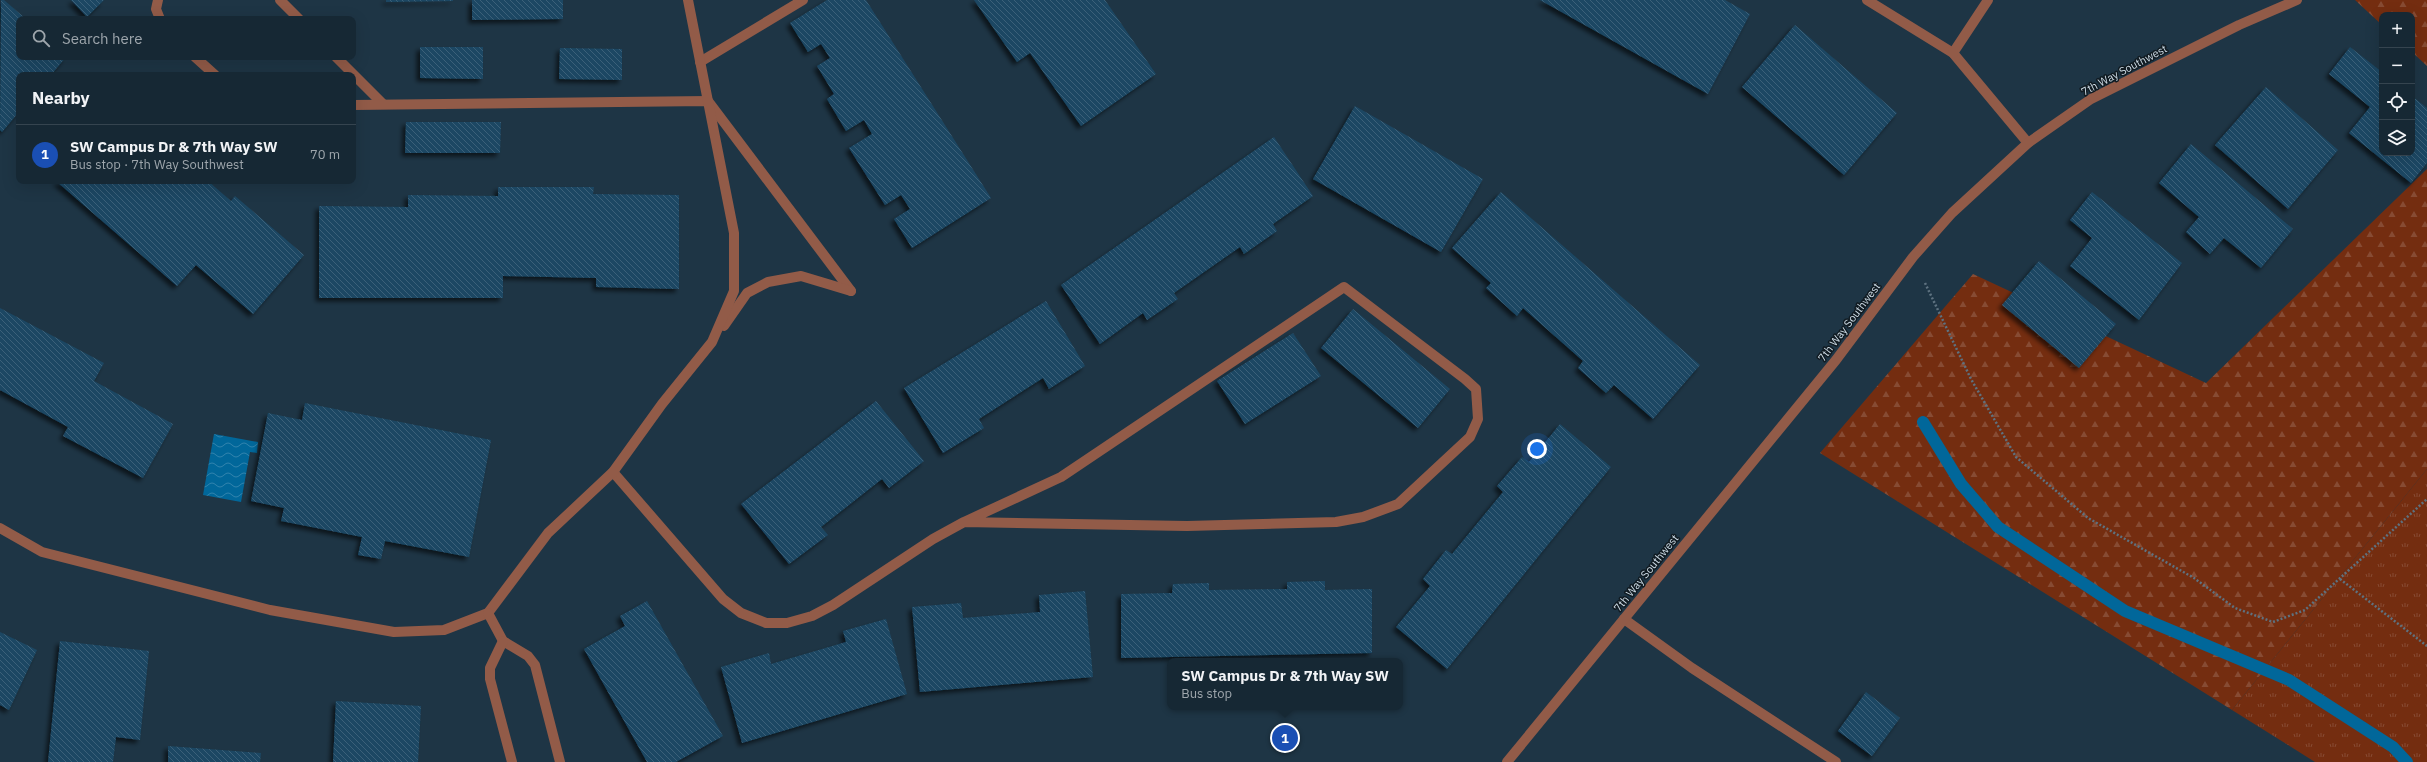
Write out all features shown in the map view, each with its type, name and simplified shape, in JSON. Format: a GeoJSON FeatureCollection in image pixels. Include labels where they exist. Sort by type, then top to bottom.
{"type":"FeatureCollection","features":[{"type":"Feature","properties":{"kind":"street"},"geometry":{"type":"LineString","coordinates":[[158,0],[156,9],[159,16]]}},
{"type":"Feature","properties":{"kind":"street"},"geometry":{"type":"LineString","coordinates":[[280,0],[295,16]]}},
{"type":"Feature","properties":{"kind":"street"},"geometry":{"type":"LineString","coordinates":[[688,0],[734,233],[734,291],[712,342]]}},
{"type":"Feature","properties":{"kind":"street"},"geometry":{"type":"LineString","coordinates":[[700,62],[803,0]]}},
{"type":"Feature","properties":{"kind":"street"},"geometry":{"type":"LineString","coordinates":[[1867,0],[1953,53],[2028,143]]}},
{"type":"Feature","properties":{"kind":"street"},"geometry":{"type":"LineString","coordinates":[[1953,53],[1988,0]]}},
{"type":"Feature","properties":{"kind":"street","name":"7th Way Southwest"},"geometry":{"type":"LineString","coordinates":[[1507,762],[1836,360],[1913,257],[1952,213],[2028,143],[2091,99],[2239,25],[2297,0]]}},
{"type":"Feature","properties":{"kind":"street"},"geometry":{"type":"LineString","coordinates":[[198,60],[212,72]]}},
{"type":"Feature","properties":{"kind":"street"},"geometry":{"type":"LineString","coordinates":[[339,60],[351,72]]}},
{"type":"Feature","properties":{"kind":"street"},"geometry":{"type":"LineString","coordinates":[[356,77],[383,104]]}},
{"type":"Feature","properties":{"kind":"street"},"geometry":{"type":"LineString","coordinates":[[356,105],[708,101]]}},
{"type":"Feature","properties":{"kind":"street"},"geometry":{"type":"LineString","coordinates":[[0,528],[42,552],[270,610],[379,630],[394,632],[444,630],[488,613],[548,533],[613,472],[662,404],[712,342],[747,293],[768,282],[801,276],[851,291],[708,101]]}},
{"type":"Feature","properties":{"kind":"street"},"geometry":{"type":"LineString","coordinates":[[613,472],[723,600],[741,613],[766,623],[787,623],[812,616],[826,609],[933,539],[964,522],[1061,477],[1344,287],[1465,378],[1476,389],[1478,419],[1470,437],[1398,504],[1363,517],[1336,522],[1187,526],[964,522]]}},
{"type":"Feature","properties":{"kind":"street"},"geometry":{"type":"LineString","coordinates":[[488,613],[503,641],[528,656],[535,665],[560,762]]}},
{"type":"Feature","properties":{"kind":"street"},"geometry":{"type":"LineString","coordinates":[[1624,618],[1692,668],[1836,762]]}},
{"type":"Feature","properties":{"kind":"street"},"geometry":{"type":"LineString","coordinates":[[503,641],[490,668],[490,679],[512,762]]}},
{"type":"Feature","properties":{"kind":"path"},"geometry":{"type":"LineString","coordinates":[[1913,257],[1971,379],[2016,457],[2088,518],[2194,578],[2235,608],[2273,622],[2305,610],[2427,499]]}},
{"type":"Feature","properties":{"kind":"path"},"geometry":{"type":"LineString","coordinates":[[2340,579],[2427,646]]}},
{"type":"Feature","properties":{"kind":"green space"},"geometry":{"type":"Polygon","coordinates":[[[2355,0],[2427,0],[2427,66],[2415,55],[2415,12],[2379,12],[2379,22],[2355,0]]]}},
{"type":"Feature","properties":{"kind":"green space"},"geometry":{"type":"Polygon","coordinates":[[[2427,169],[2427,469],[2232,710],[1820,453],[1973,274],[2206,383],[2427,169]]]}},
{"type":"Feature","properties":{"kind":"green space"},"geometry":{"type":"Polygon","coordinates":[[[2427,469],[2427,762],[2315,762],[2232,710],[2427,469]]]}},
{"type":"Feature","properties":{"kind":"water"},"geometry":{"type":"Polygon","coordinates":[[[214,434],[258,442],[257,453],[250,452],[241,502],[203,495],[214,434]]]}},
{"type":"Feature","properties":{"kind":"building"},"geometry":{"type":"Polygon","coordinates":[[[1,0],[4,0],[23,16],[16,16],[16,60],[64,60],[54,72],[16,72],[16,116],[2,132],[0,130],[1,0]]]}},
{"type":"Feature","properties":{"kind":"building"},"geometry":{"type":"Polygon","coordinates":[[[71,0],[104,0],[88,16],[86,16],[71,0]]]}},
{"type":"Feature","properties":{"kind":"building"},"geometry":{"type":"Polygon","coordinates":[[[386,0],[453,0],[453,1],[386,2],[386,0]]]}},
{"type":"Feature","properties":{"kind":"building"},"geometry":{"type":"Polygon","coordinates":[[[472,0],[563,0],[563,19],[472,20],[472,0]]]}},
{"type":"Feature","properties":{"kind":"building"},"geometry":{"type":"Polygon","coordinates":[[[827,0],[866,0],[991,198],[912,248],[894,219],[910,209],[901,195],[885,205],[849,148],[872,134],[864,120],[846,131],[827,99],[834,94],[817,66],[830,58],[821,44],[808,52],[790,23],[827,0]]]}},
{"type":"Feature","properties":{"kind":"building"},"geometry":{"type":"Polygon","coordinates":[[[974,0],[1105,0],[1156,74],[1081,126],[1030,53],[1017,62],[974,0]]]}},
{"type":"Feature","properties":{"kind":"building"},"geometry":{"type":"Polygon","coordinates":[[[1540,0],[1725,0],[1750,14],[1708,94],[1540,0]]]}},
{"type":"Feature","properties":{"kind":"building"},"geometry":{"type":"Polygon","coordinates":[[[1795,25],[1897,113],[1844,175],[1742,87],[1795,25]]]}},
{"type":"Feature","properties":{"kind":"building"},"geometry":{"type":"Polygon","coordinates":[[[420,47],[483,47],[483,79],[420,78],[420,47]]]}},
{"type":"Feature","properties":{"kind":"building"},"geometry":{"type":"Polygon","coordinates":[[[2350,47],[2379,70],[2379,156],[2415,156],[2415,98],[2427,108],[2427,163],[2411,183],[2349,133],[2370,107],[2329,74],[2350,47]]]}},
{"type":"Feature","properties":{"kind":"building"},"geometry":{"type":"Polygon","coordinates":[[[560,48],[622,49],[622,80],[559,79],[560,48]]]}},
{"type":"Feature","properties":{"kind":"building"},"geometry":{"type":"Polygon","coordinates":[[[2266,87],[2338,150],[2288,209],[2215,145],[2266,87]]]}},
{"type":"Feature","properties":{"kind":"building"},"geometry":{"type":"Polygon","coordinates":[[[1355,106],[1483,179],[1441,252],[1313,179],[1355,106]]]}},
{"type":"Feature","properties":{"kind":"building"},"geometry":{"type":"Polygon","coordinates":[[[406,122],[501,122],[500,153],[405,153],[406,122]]]}},
{"type":"Feature","properties":{"kind":"building"},"geometry":{"type":"Polygon","coordinates":[[[1274,137],[1313,196],[1273,224],[1277,231],[1244,254],[1240,247],[1174,293],[1178,299],[1147,320],[1143,313],[1100,344],[1061,285],[1274,137]]]}},
{"type":"Feature","properties":{"kind":"building"},"geometry":{"type":"Polygon","coordinates":[[[2191,144],[2293,229],[2261,268],[2224,238],[2210,254],[2186,232],[2199,217],[2159,183],[2191,144]]]}},
{"type":"Feature","properties":{"kind":"building"},"geometry":{"type":"Polygon","coordinates":[[[59,184],[211,184],[231,201],[235,196],[304,255],[253,314],[196,265],[177,286],[59,184]]]}},
{"type":"Feature","properties":{"kind":"building"},"geometry":{"type":"Polygon","coordinates":[[[498,187],[594,187],[593,194],[679,195],[679,289],[596,287],[596,278],[503,276],[503,298],[319,298],[319,206],[408,207],[408,195],[498,196],[498,187]]]}},
{"type":"Feature","properties":{"kind":"building"},"geometry":{"type":"Polygon","coordinates":[[[1501,192],[1700,365],[1653,419],[1614,385],[1606,393],[1578,368],[1583,361],[1523,308],[1517,316],[1486,288],[1491,283],[1452,248],[1501,192]]]}},
{"type":"Feature","properties":{"kind":"building"},"geometry":{"type":"Polygon","coordinates":[[[2092,192],[2182,263],[2139,320],[2070,266],[2092,238],[2070,220],[2092,192]]]}},
{"type":"Feature","properties":{"kind":"building"},"geometry":{"type":"Polygon","coordinates":[[[2039,261],[2116,324],[2079,368],[2002,305],[2039,261]]]}},
{"type":"Feature","properties":{"kind":"building"},"geometry":{"type":"Polygon","coordinates":[[[1046,301],[1085,366],[1049,389],[1043,378],[979,419],[984,428],[943,453],[904,388],[1046,301]]]}},
{"type":"Feature","properties":{"kind":"building"},"geometry":{"type":"Polygon","coordinates":[[[0,308],[104,363],[94,381],[173,424],[143,478],[63,436],[68,427],[0,390],[0,308]]]}},
{"type":"Feature","properties":{"kind":"building"},"geometry":{"type":"Polygon","coordinates":[[[1353,309],[1450,389],[1418,428],[1321,348],[1353,309]]]}},
{"type":"Feature","properties":{"kind":"building"},"geometry":{"type":"Polygon","coordinates":[[[1293,333],[1321,376],[1245,424],[1217,381],[1293,333]]]}},
{"type":"Feature","properties":{"kind":"building"},"geometry":{"type":"Polygon","coordinates":[[[876,401],[924,461],[889,488],[882,479],[821,527],[828,535],[789,564],[741,504],[876,401]]]}},
{"type":"Feature","properties":{"kind":"building"},"geometry":{"type":"Polygon","coordinates":[[[305,403],[491,440],[469,557],[385,541],[381,559],[358,555],[362,537],[281,521],[284,508],[251,501],[268,413],[302,420],[305,403]]]}},
{"type":"Feature","properties":{"kind":"building"},"geometry":{"type":"Polygon","coordinates":[[[1560,424],[1611,467],[1447,669],[1396,627],[1430,586],[1423,579],[1446,550],[1452,554],[1503,492],[1497,486],[1522,457],[1529,462],[1560,424]]]}},
{"type":"Feature","properties":{"kind":"building"},"geometry":{"type":"Polygon","coordinates":[[[1325,581],[1325,590],[1372,589],[1372,653],[1121,658],[1121,594],[1172,593],[1173,584],[1209,583],[1209,590],[1287,589],[1287,582],[1325,581]]]}},
{"type":"Feature","properties":{"kind":"building"},"geometry":{"type":"Polygon","coordinates":[[[1085,591],[1093,677],[920,692],[912,607],[961,603],[963,618],[1040,612],[1039,595],[1085,591]]]}},
{"type":"Feature","properties":{"kind":"building"},"geometry":{"type":"Polygon","coordinates":[[[647,601],[723,736],[676,762],[647,762],[584,649],[625,626],[620,616],[647,601]]]}},
{"type":"Feature","properties":{"kind":"building"},"geometry":{"type":"Polygon","coordinates":[[[886,619],[907,694],[742,743],[721,667],[769,653],[771,664],[846,642],[843,631],[886,619]]]}},
{"type":"Feature","properties":{"kind":"building"},"geometry":{"type":"Polygon","coordinates":[[[0,632],[37,650],[9,710],[0,705],[0,632]]]}},
{"type":"Feature","properties":{"kind":"building"},"geometry":{"type":"Polygon","coordinates":[[[60,641],[149,651],[140,740],[116,737],[113,762],[48,762],[60,641]]]}},
{"type":"Feature","properties":{"kind":"building"},"geometry":{"type":"Polygon","coordinates":[[[1866,692],[1900,718],[1872,756],[1838,731],[1866,692]]]}},
{"type":"Feature","properties":{"kind":"building"},"geometry":{"type":"Polygon","coordinates":[[[336,701],[421,706],[418,762],[333,762],[336,701]]]}},
{"type":"Feature","properties":{"kind":"building"},"geometry":{"type":"Polygon","coordinates":[[[168,746],[261,753],[260,762],[168,762],[168,746]]]}},
{"type":"Feature","properties":{"kind":"waterway"},"geometry":{"type":"LineString","coordinates":[[1923,422],[1961,484],[1998,527],[2125,611],[2289,680],[2393,747],[2407,762]]}},
{"type":"Feature","properties":{"kind":"place","name":"SW Campus Dr & 7th Way SW"},"geometry":{"type":"Point","coordinates":[1285,738]}}]}
